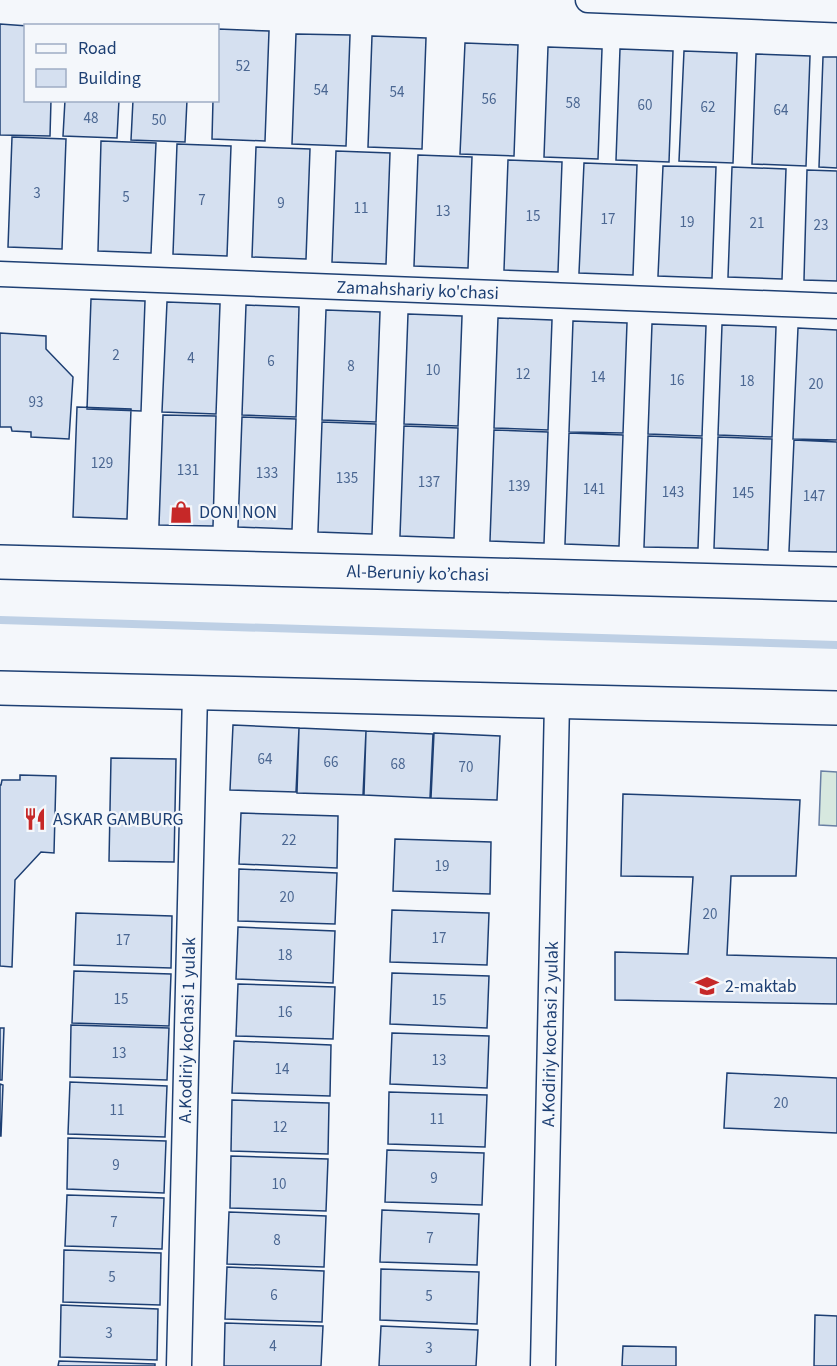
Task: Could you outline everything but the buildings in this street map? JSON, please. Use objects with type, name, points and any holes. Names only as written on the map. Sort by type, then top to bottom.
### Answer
[{"type":"main road","name":"Al-Beruniy ko’chasi","points":[[0,562],[837,584]]},
{"type":"main road","points":[[0,688],[837,708]]},
{"type":"street","points":[[588,0],[837,10]]},
{"type":"street","name":"Zamahshariy ko'chasi","points":[[0,274],[837,306]]},
{"type":"street","name":"A.Kodiriy kochasi 1 yulak","points":[[179,1366],[195,693]]},
{"type":"street","name":"A.Kodiriy kochasi 2 yulak","points":[[543,1366],[557,702]]},
{"type":"shaded area","points":[[821,771],[837,772],[837,826],[819,825]]},
{"type":"waterway","points":[[0,620],[837,645]]},
{"type":"place","name":"DONI NON","points":[[181,512]]},
{"type":"place","name":"ASKAR GAMBURG","points":[[35,819]]},
{"type":"place","name":"2-maktab","points":[[707,986]]}]
